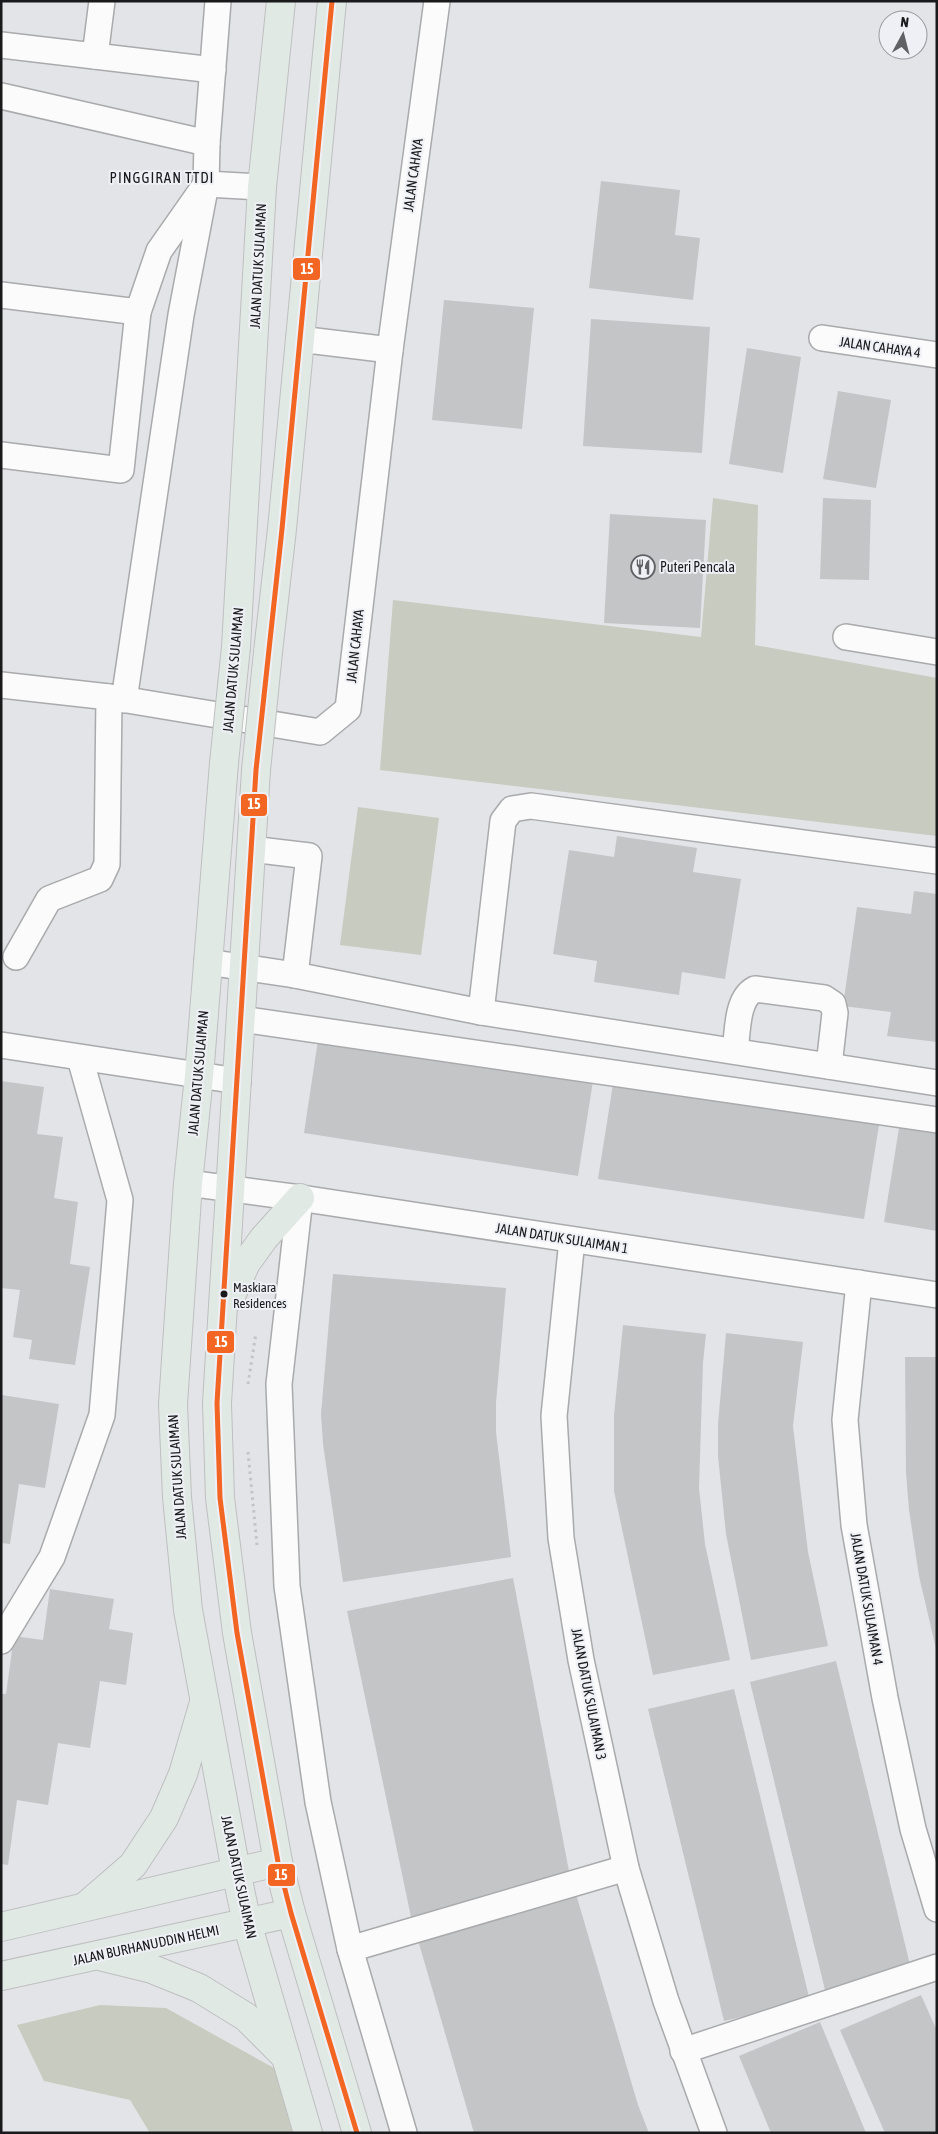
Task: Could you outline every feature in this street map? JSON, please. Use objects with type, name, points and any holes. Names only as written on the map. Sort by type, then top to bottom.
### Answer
[{"type":"main road","name":"JALAN DATUK SULAIMAN","points":[[280,1],[262,187],[236,648],[224,763],[199,1076],[188,1182],[173,1404],[177,1496],[188,1610],[204,1703],[247,1923],[308,2133]]},
{"type":"main road","points":[[332,1],[282,529],[256,770],[217,1403],[220,1498],[237,1633],[278,1862],[291,1913],[357,2133]]},
{"type":"main road","points":[[223,1314],[246,1263],[264,1238],[300,1198]]},
{"type":"main road","points":[[83,1908],[133,1865],[164,1818],[183,1774],[204,1703]]},
{"type":"main road","points":[[1,1927],[278,1862]]},
{"type":"main road","name":"JALAN BURHANUDDIN HELMI","points":[[1,1976],[291,1913]]},
{"type":"main road","points":[[96,1956],[152,1969],[199,1988],[246,2017],[287,2058]]},
{"type":"street","points":[[95,56],[102,1]]},
{"type":"street","points":[[16,957],[49,899],[100,878],[107,864],[117,699],[181,315],[206,184],[207,143],[218,1]]},
{"type":"street","name":"JALAN CAHAYA","points":[[1,685],[117,699],[320,732],[348,709],[390,350],[437,1]]},
{"type":"street","points":[[1,45],[212,70]]},
{"type":"street","points":[[1,96],[207,143]]},
{"type":"street","points":[[206,184],[262,187]]},
{"type":"street","points":[[1,455],[121,470],[138,312],[159,251],[206,184]]},
{"type":"street","points":[[1,295],[138,312]]},
{"type":"street","points":[[300,338],[390,350]]},
{"type":"street","name":"JALAN CAHAYA 4","points":[[822,338],[937,355]]},
{"type":"street","points":[[846,638],[937,652]]},
{"type":"street","points":[[481,1012],[503,821],[512,809],[531,806],[937,860]]},
{"type":"street","points":[[251,849],[309,856],[295,975]]},
{"type":"street","points":[[207,962],[295,975],[481,1012],[937,1083]]},
{"type":"street","points":[[735,1051],[743,1000],[747,993],[755,988],[824,998],[833,1004],[835,1013],[828,1066]]},
{"type":"street","points":[[241,1019],[937,1120]]},
{"type":"street","points":[[1,1045],[238,1081]]},
{"type":"street","points":[[1,1641],[52,1557],[102,1415],[120,1200],[80,1058]]},
{"type":"street","name":"JALAN DATUK SULAIMAN 1","points":[[188,1182],[937,1295]]},
{"type":"street","points":[[300,1198],[279,1384],[287,1586],[318,1802],[350,1949],[404,2133]]},
{"type":"street","name":"JALAN DATUK SULAIMAN 3","points":[[572,1240],[554,1416],[562,1538],[581,1660],[626,1868],[683,2051],[714,2133]]},
{"type":"street","name":"JALAN DATUK SULAIMAN 4","points":[[859,1283],[845,1420],[854,1525],[889,1717],[913,1828],[937,1909]]},
{"type":"street","points":[[350,1949],[626,1868]]},
{"type":"street","points":[[683,2051],[937,1966]]},
{"type":"shaded area","points":[[713,498],[758,505],[755,645],[937,678],[937,836],[380,770],[393,600],[701,637]]},
{"type":"shaded area","points":[[358,807],[439,818],[421,955],[340,945]]},
{"type":"shaded area","points":[[100,2005],[166,2008],[274,2068],[293,2133],[150,2133],[130,2100],[44,2081],[17,2025]]},
{"type":"building","points":[[601,181],[680,190],[675,235],[700,238],[693,300],[589,288]]},
{"type":"building","points":[[444,300],[534,308],[522,429],[432,420]]},
{"type":"building","points":[[591,319],[710,327],[702,453],[583,446]]},
{"type":"building","points":[[747,348],[801,357],[783,473],[729,464]]},
{"type":"building","points":[[838,391],[891,400],[876,488],[823,479]]},
{"type":"building","points":[[823,498],[871,500],[869,580],[820,579]]},
{"type":"building","points":[[610,514],[706,520],[700,628],[604,623]]},
{"type":"building","points":[[617,836],[697,848],[693,872],[741,879],[725,979],[682,972],[679,995],[594,982],[597,961],[553,954],[569,850],[614,857]]},
{"type":"building","points":[[914,891],[937,894],[937,1042],[887,1036],[891,1012],[843,1006],[857,907],[911,914]]},
{"type":"building","points":[[318,1040],[593,1081],[578,1176],[304,1133]]},
{"type":"building","points":[[1,1081],[44,1087],[37,1134],[63,1137],[54,1198],[78,1202],[70,1264],[90,1267],[75,1365],[29,1359],[32,1340],[13,1337],[20,1290],[1,1288]]},
{"type":"building","points":[[613,1084],[879,1125],[864,1219],[598,1179]]},
{"type":"building","points":[[899,1128],[937,1133],[937,1231],[884,1222]]},
{"type":"building","points":[[333,1274],[506,1288],[496,1403],[496,1432],[511,1557],[343,1582],[323,1444],[321,1414]]},
{"type":"building","points":[[623,1325],[706,1334],[703,1363],[699,1488],[705,1544],[730,1660],[653,1675],[614,1491],[614,1415]]},
{"type":"building","points":[[726,1333],[803,1342],[793,1426],[808,1552],[828,1646],[751,1660],[726,1534],[718,1456],[718,1424]]},
{"type":"building","points":[[905,1357],[937,1357],[937,1653],[919,1576],[909,1510],[906,1473]]},
{"type":"building","points":[[2,1395],[59,1404],[45,1488],[19,1484],[10,1544],[1,1543]]},
{"type":"building","points":[[513,1578],[569,1871],[411,1917],[347,1611]]},
{"type":"building","points":[[50,1589],[114,1599],[109,1629],[133,1633],[126,1685],[100,1681],[90,1748],[58,1743],[48,1805],[17,1800],[8,1865],[1,1864],[1,1694],[6,1694],[14,1636],[43,1640]]},
{"type":"building","points":[[836,1661],[912,1973],[826,1994],[750,1682]]},
{"type":"building","points":[[734,1689],[810,2001],[724,2021],[648,1709]]},
{"type":"building","points":[[576,1894],[638,2105],[649,2133],[474,2133],[418,1940]]},
{"type":"building","points":[[921,1995],[937,2031],[937,2133],[885,2133],[840,2030]]},
{"type":"building","points":[[820,2022],[866,2133],[771,2133],[739,2056]]},
{"type":"transit line","name":"15","points":[[332,1],[282,529],[256,770],[217,1403],[220,1498],[237,1633],[278,1862],[291,1913],[357,2133]]},
{"type":"place","name":"Puteri Pencala","points":[[643,567]]},
{"type":"place","name":"Maskiara Residences","points":[[224,1294]]},
{"type":"district","name":"PINGGIRAN TTDI","points":[[162,178]]}]
